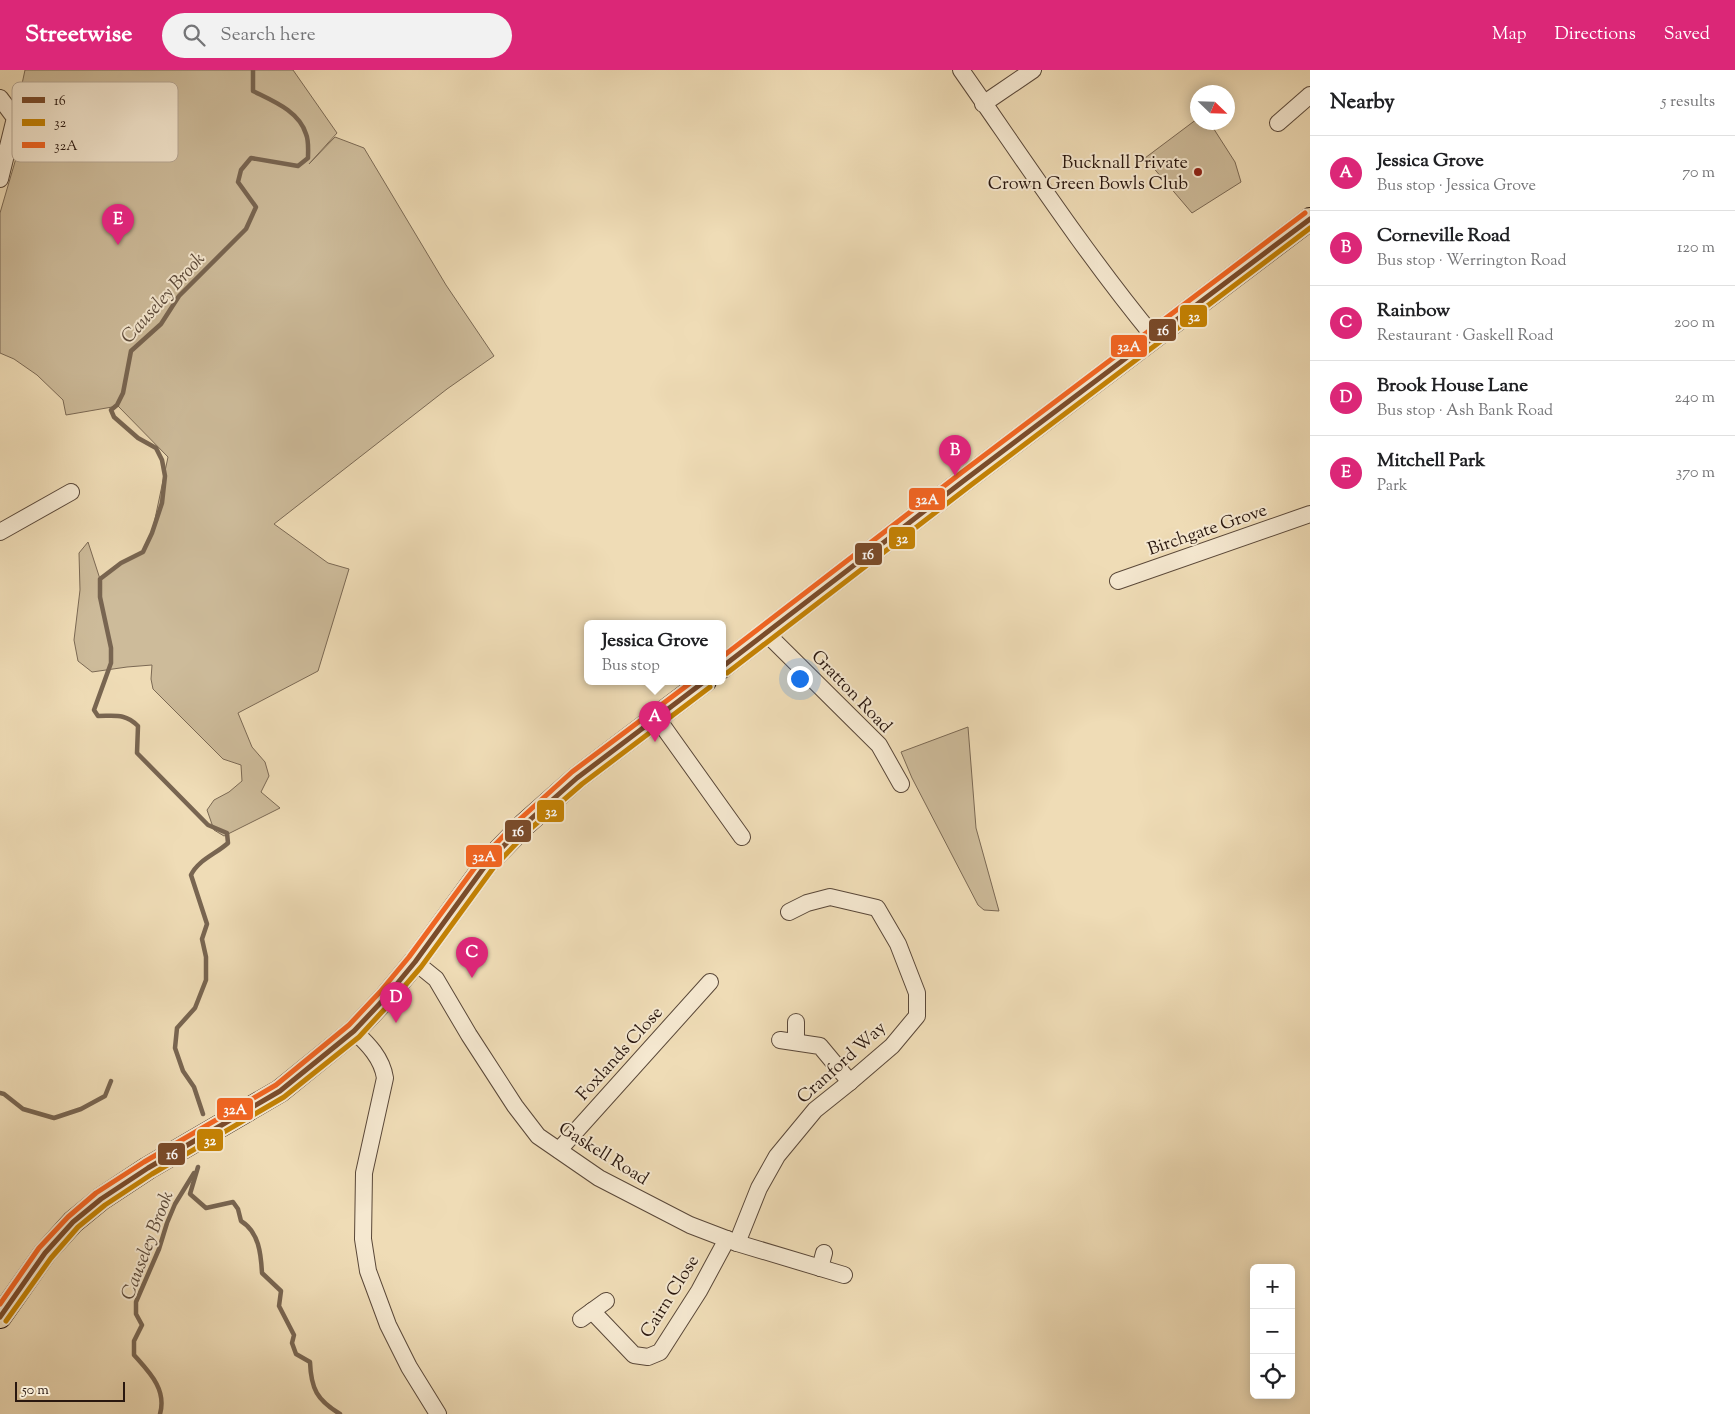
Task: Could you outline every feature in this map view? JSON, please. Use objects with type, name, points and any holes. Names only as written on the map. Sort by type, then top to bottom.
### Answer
[{"type":"highway","points":[[726,664],[958,485],[1310,219]]},
{"type":"highway","points":[[0,1317],[45,1253],[73,1222],[101,1199],[148,1168],[280,1091],[354,1030],[386,997],[415,962],[488,862],[524,825],[577,778],[700,685]]},
{"type":"street","points":[[961,70],[1102,273],[1154,337]]},
{"type":"street","points":[[983,104],[1033,70]]},
{"type":"street","points":[[1278,123],[1310,95]]},
{"type":"street","points":[[0,98],[12,113]]},
{"type":"street","points":[[0,179],[12,133]]},
{"type":"street","points":[[0,532],[71,492]]},
{"type":"street","name":"Birchgate Grove","points":[[1118,581],[1310,514]]},
{"type":"street","name":"Gratton Road","points":[[766,633],[879,745],[901,784]]},
{"type":"street","points":[[657,718],[742,837]]},
{"type":"street","name":"Cranford Way","points":[[732,1241],[777,1156],[814,1110],[892,1046],[917,1016],[917,993],[898,944],[877,908],[830,897],[807,903],[789,912]]},
{"type":"street","name":"Gaskell Road","points":[[415,962],[436,979],[469,1035],[515,1106],[538,1136],[599,1178],[690,1225],[732,1241],[822,1261],[844,1275]]},
{"type":"street","name":"Foxlands Close","points":[[558,1150],[710,982]]},
{"type":"street","points":[[796,1022],[788,1041],[820,1046],[850,1082]]},
{"type":"street","points":[[354,1030],[378,1057],[383,1067],[385,1078],[364,1173],[363,1239],[368,1271],[388,1325],[409,1367],[438,1414]]},
{"type":"street","name":"Cairn Close","points":[[606,1301],[587,1315],[634,1355],[648,1358],[660,1352],[732,1241]]},
{"type":"shaded area","points":[[25,70],[293,70],[337,133],[309,164],[335,137],[364,148],[446,285],[494,356],[447,389],[274,524],[328,563],[349,569],[318,671],[238,713],[252,747],[265,762],[269,776],[261,792],[280,808],[224,836],[214,830],[207,810],[214,800],[229,792],[242,781],[241,765],[223,759],[153,689],[151,679],[152,665],[92,672],[78,661],[74,640],[80,590],[79,553],[88,542],[100,579],[121,563],[143,552],[152,533],[168,457],[118,406],[66,415],[63,400],[37,375],[14,359],[0,353],[0,213],[15,162],[178,162],[178,82],[22,82]]},
{"type":"shaded area","name":"Bucknall Private Crown Green Bowls Club","points":[[1190,124],[1190,130],[1214,130],[1235,162],[1241,182],[1192,213],[1145,158]]},
{"type":"shaded area","points":[[968,727],[976,828],[999,911],[984,910],[978,905],[912,778],[901,752]]},
{"type":"waterway","name":"Causeley Brook","points":[[203,1114],[194,1087],[183,1071],[175,1048],[177,1028],[195,1008],[206,980],[206,957],[202,939],[207,924],[191,875],[198,865],[228,843],[227,833],[208,825],[137,753],[138,726],[124,717],[98,716],[94,710],[111,663],[111,648],[100,597],[100,579],[121,563],[143,552],[152,533],[162,503],[165,476],[162,460],[156,448],[138,438],[114,417],[111,410],[117,405],[123,393],[131,351],[161,324],[179,296],[246,229],[256,207],[238,182],[241,170],[251,158],[298,166],[308,158],[308,140],[303,126],[298,119],[284,108],[253,91],[253,70]]},
{"type":"waterway","points":[[0,1093],[23,1109],[54,1118],[81,1109],[105,1096],[111,1081]]},
{"type":"waterway","points":[[198,1167],[190,1194],[206,1208],[233,1202],[238,1209],[241,1221],[252,1231],[258,1244],[262,1273],[281,1291],[279,1306],[294,1335],[292,1343],[296,1354],[310,1362],[312,1380],[317,1393],[326,1404],[340,1414]]},
{"type":"waterway","name":"Causeley Brook","points":[[160,1414],[162,1405],[159,1389],[151,1375],[134,1355],[134,1341],[142,1325],[136,1314],[136,1302],[159,1249],[175,1204],[194,1173]]},
{"type":"transit line","name":"32A","points":[[726,654],[961,473],[1305,213]]},
{"type":"transit line","name":"16","points":[[726,664],[966,479],[1310,219]]},
{"type":"transit line","name":"32","points":[[727,673],[1310,228]]},
{"type":"transit line","name":"32A","points":[[0,1304],[39,1248],[68,1217],[96,1193],[144,1162],[276,1085],[349,1025],[409,957],[482,858],[519,820],[572,772],[688,685]]},
{"type":"transit line","name":"16","points":[[0,1317],[45,1253],[73,1222],[101,1199],[148,1168],[280,1091],[354,1031],[415,962],[488,862],[524,825],[577,778],[700,685]]},
{"type":"transit line","name":"32","points":[[6,1321],[51,1258],[78,1227],[105,1205],[152,1174],[284,1097],[359,1037],[421,967],[494,867],[529,830],[582,784],[710,687]]},
{"type":"place","name":"Bucknall Private Crown Green Bowls Club","points":[[1198,172]]},
{"type":"place","name":"Mitchell Park","points":[[118,245]]},
{"type":"place","name":"Corneville Road","points":[[955,476]]},
{"type":"place","name":"Jessica Grove","points":[[655,742]]},
{"type":"place","name":"Rainbow","points":[[472,978]]},
{"type":"place","name":"Brook House Lane","points":[[396,1023]]}]
